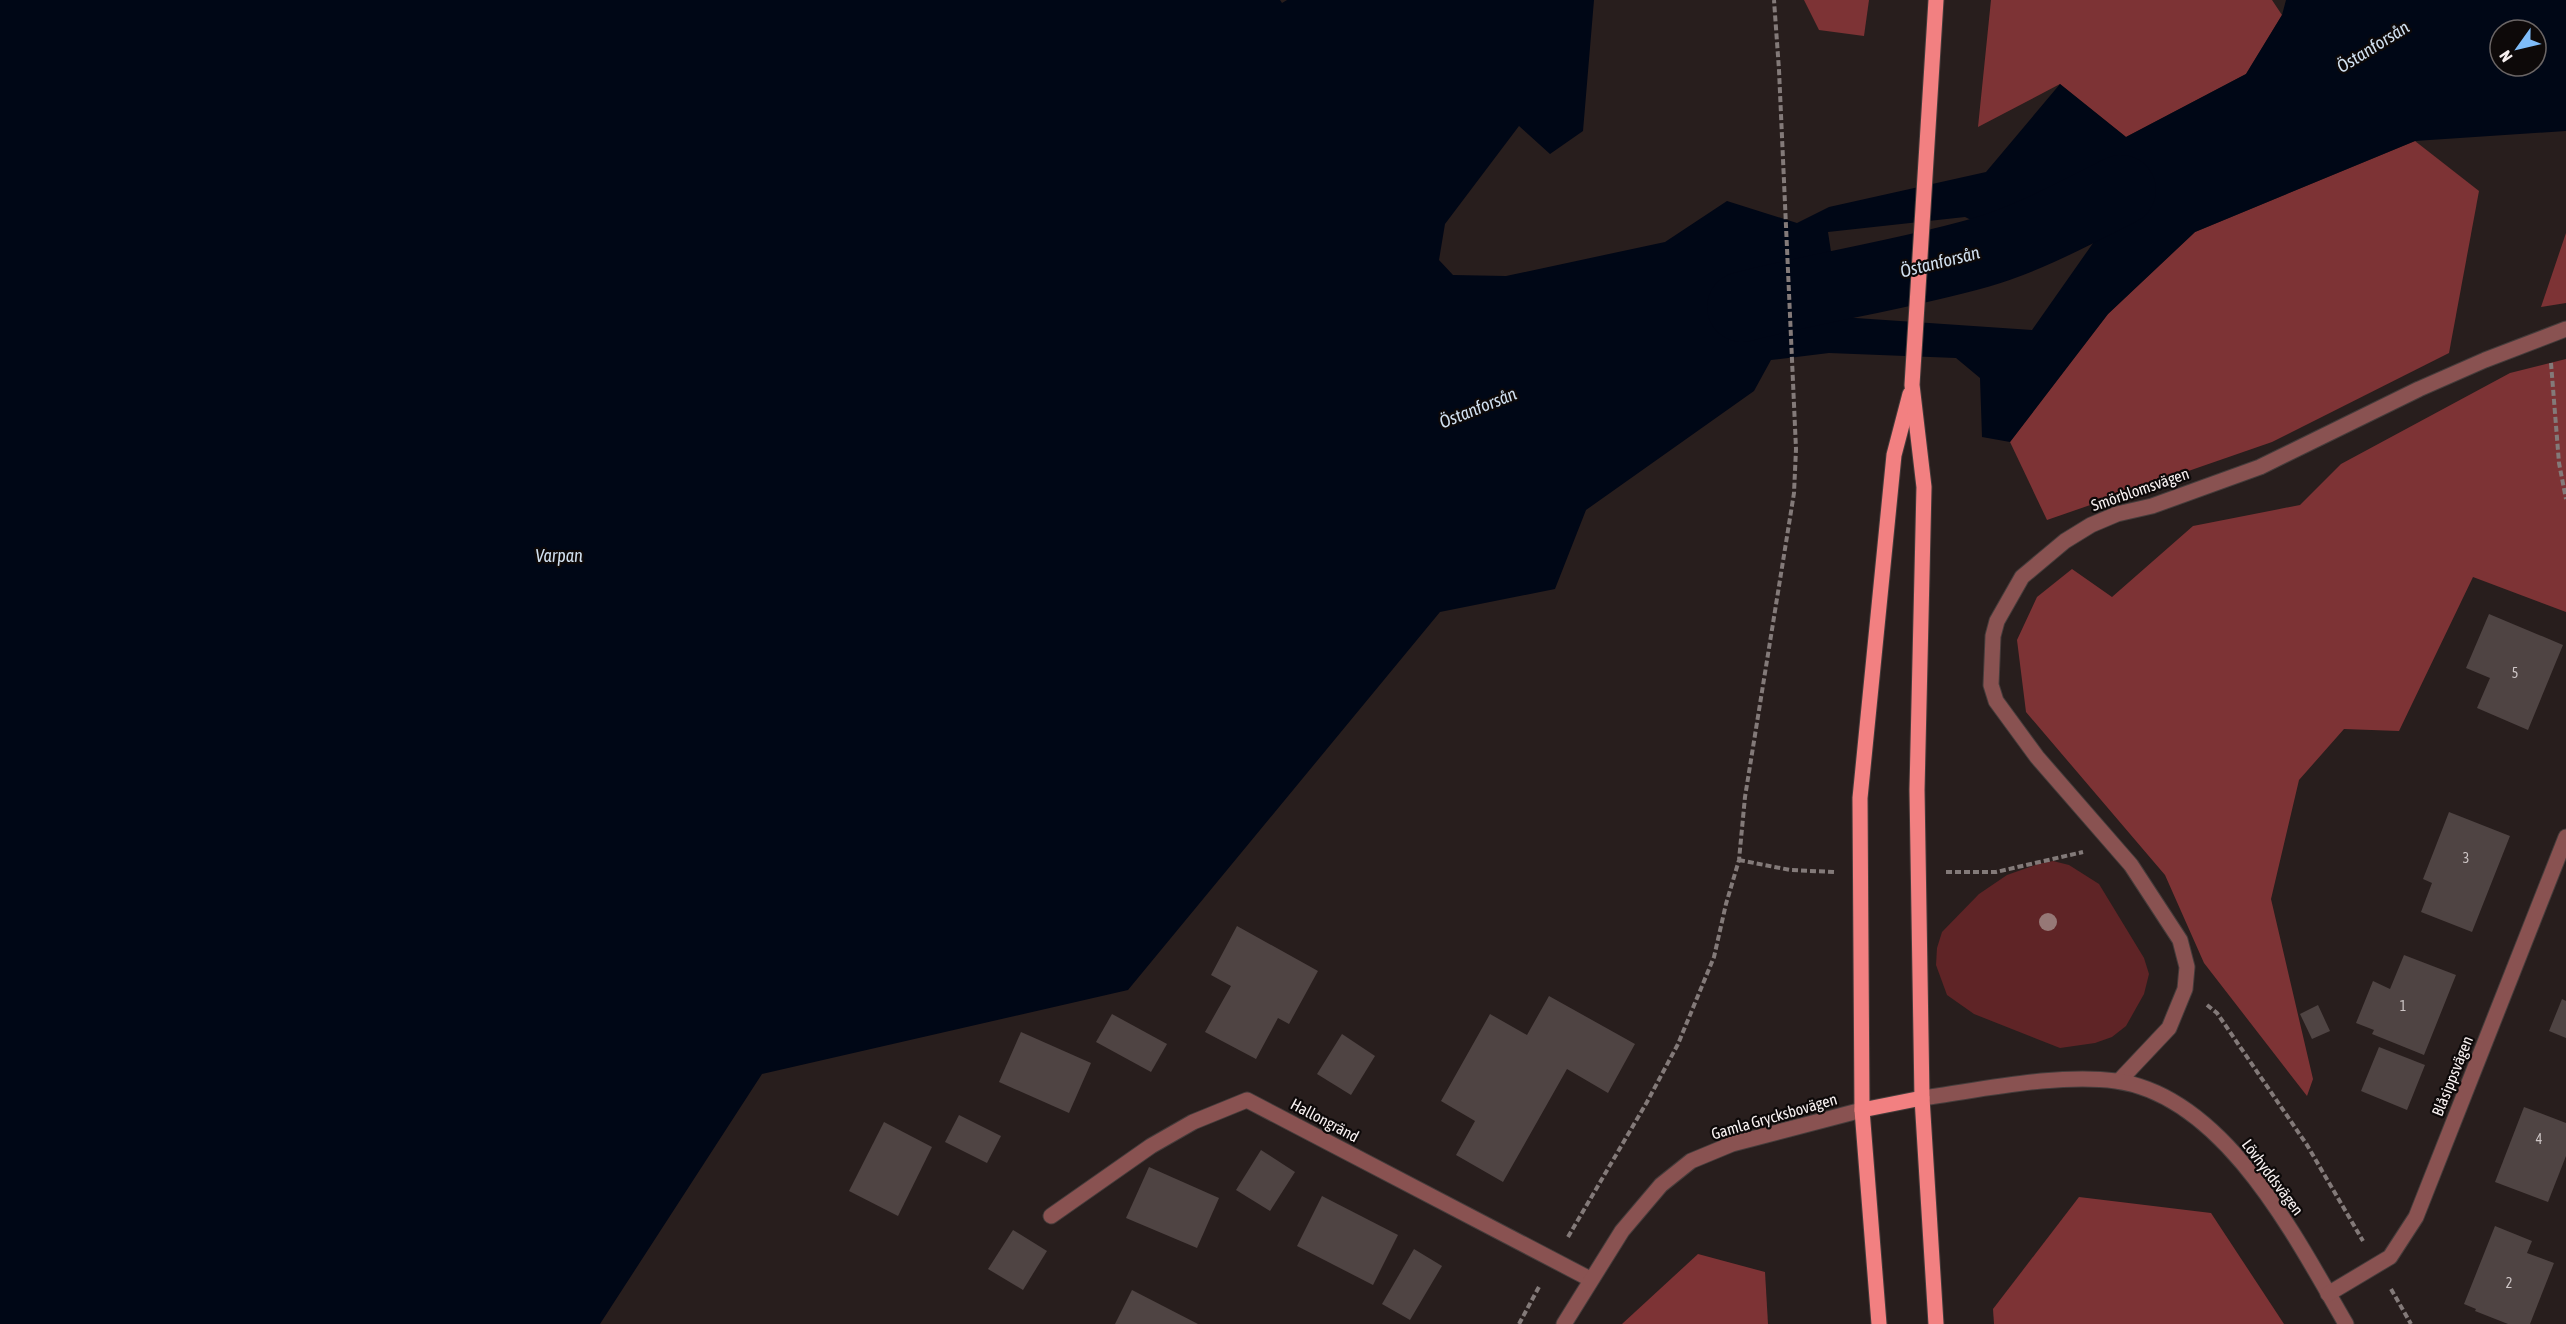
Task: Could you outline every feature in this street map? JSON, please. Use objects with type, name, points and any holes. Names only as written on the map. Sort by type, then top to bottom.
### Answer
[{"type":"main road","points":[[1936,0],[1912,385],[1924,487],[1917,790],[1922,1098],[1936,1324]]},
{"type":"main road","points":[[1879,1324],[1862,1110],[1860,798],[1894,456],[1912,385]]},
{"type":"main road","points":[[1862,1110],[1922,1098]]},
{"type":"street","name":"Smörblomsvägen","points":[[2120,1081],[2169,1028],[2185,989],[2187,967],[2180,939],[2131,865],[2037,757],[1996,701],[1991,685],[1993,636],[1997,621],[2022,577],[2065,541],[2091,525],[2117,514],[2152,506],[2259,467],[2419,389],[2485,360],[2566,329]]},
{"type":"street","name":"Blåsippsvägen","points":[[2328,1294],[2390,1257],[2416,1217],[2566,837]]},
{"type":"street","name":"Lövhyddsvägen","points":[[1922,1098],[2038,1082],[2120,1081],[2158,1094],[2192,1115],[2234,1153],[2270,1198],[2346,1324]]},
{"type":"street","name":"Hallongränd","points":[[1051,1216],[1151,1146],[1193,1122],[1247,1100],[1590,1279]]},
{"type":"street","name":"Gamla Grycksbovägen","points":[[1564,1324],[1622,1231],[1661,1185],[1691,1161],[1732,1144],[1862,1110]]},
{"type":"path","points":[[1519,1324],[1678,1044],[1714,957],[1739,860],[1745,797],[1794,494],[1796,449],[1786,205],[1774,0]]},
{"type":"path","points":[[2549,335],[2559,463],[2566,499]]},
{"type":"path","points":[[1941,873],[1996,872],[2024,867],[2084,852],[2108,839]]},
{"type":"path","points":[[1739,860],[1790,870],[1839,872]]},
{"type":"path","points":[[2185,989],[2217,1013],[2307,1145],[2411,1324]]},
{"type":"shaded area","points":[[1804,0],[1869,0],[1864,36],[1819,30]]},
{"type":"shaded area","points":[[1991,0],[2272,0],[2282,15],[2246,74],[2126,137],[2060,84],[1978,127]]},
{"type":"shaded area","points":[[2415,141],[2479,191],[2449,353],[2272,442],[2047,520],[2010,442],[2108,314],[2195,232]]},
{"type":"shaded area","points":[[2566,233],[2566,303],[2541,307]]},
{"type":"shaded area","points":[[2566,359],[2566,612],[2473,577],[2399,731],[2344,729],[2299,780],[2271,899],[2313,1079],[2307,1096],[2204,963],[2165,875],[2026,712],[2017,640],[2037,597],[2072,569],[2112,597],[2193,526],[2300,505],[2341,464],[2510,373]]},
{"type":"shaded area","points":[[2053,861],[2069,865],[2099,884],[2144,958],[2149,974],[2144,994],[2126,1026],[2112,1037],[2095,1043],[2060,1048],[1974,1014],[1947,995],[1936,965],[1937,948],[1942,932],[1979,894],[2007,875]]},
{"type":"shaded area","points":[[2079,1197],[2211,1213],[2284,1324],[1994,1324],[1993,1309]]},
{"type":"shaded area","points":[[1698,1254],[1765,1272],[1768,1324],[1622,1324]]},
{"type":"water","name":"Varpan","points":[[0,0],[1280,0],[1282,3],[1287,0],[1594,0],[1583,131],[1550,154],[1519,126],[1445,224],[1439,260],[1453,275],[1506,276],[1665,242],[1727,201],[1797,223],[1829,207],[1986,172],[2060,84],[2126,137],[2246,74],[2282,15],[2286,0],[2566,0],[2566,131],[2415,141],[2195,232],[2108,314],[2010,442],[1982,437],[1980,378],[1956,358],[1829,353],[1771,360],[1754,391],[1586,510],[1555,589],[1440,612],[1128,990],[762,1074],[600,1324],[0,1324]],"holes":[[[1965,217],[2004,236],[2105,226],[2032,330],[1841,317],[1828,232]]]},
{"type":"building","points":[[2489,614],[2563,645],[2528,730],[2477,708],[2490,678],[2466,668]]},
{"type":"building","points":[[2449,812],[2510,836],[2472,932],[2421,912],[2432,883],[2423,879]]},
{"type":"building","points":[[1237,926],[1318,971],[1289,1024],[1278,1018],[1256,1059],[1205,1032],[1231,986],[1211,975]]},
{"type":"building","points":[[2404,955],[2456,975],[2424,1055],[2372,1034],[2374,1030],[2356,1023],[2373,981],[2390,989]]},
{"type":"building","points":[[1549,996],[1635,1044],[1608,1093],[1567,1069],[1503,1182],[1456,1155],[1475,1121],[1441,1101],[1490,1014],[1527,1035]]},
{"type":"building","points":[[2562,999],[2566,1001],[2566,1038],[2549,1031]]},
{"type":"building","points":[[2318,1005],[2330,1031],[2312,1039],[2300,1014]]},
{"type":"building","points":[[1112,1014],[1167,1044],[1151,1072],[1096,1042]]},
{"type":"building","points":[[1021,1032],[1091,1063],[1069,1113],[999,1082]]},
{"type":"building","points":[[1342,1034],[1375,1056],[1351,1095],[1317,1074]]},
{"type":"building","points":[[2379,1047],[2425,1065],[2407,1110],[2361,1091]]},
{"type":"building","points":[[2524,1107],[2566,1123],[2566,1156],[2548,1202],[2495,1182]]},
{"type":"building","points":[[959,1115],[1001,1136],[987,1163],[945,1142]]},
{"type":"building","points":[[884,1122],[932,1147],[898,1216],[849,1191]]},
{"type":"building","points":[[1261,1150],[1295,1172],[1270,1211],[1236,1190]]},
{"type":"building","points":[[1149,1167],[1219,1198],[1197,1248],[1126,1218]]},
{"type":"building","points":[[1322,1196],[1398,1235],[1373,1285],[1297,1246]]},
{"type":"building","points":[[2495,1226],[2532,1241],[2527,1253],[2554,1263],[2530,1324],[2508,1324],[2475,1311],[2476,1309],[2464,1304]]},
{"type":"building","points":[[1013,1230],[1047,1251],[1023,1290],[988,1269]]},
{"type":"building","points":[[1414,1249],[1442,1266],[1410,1320],[1382,1304]]},
{"type":"building","points":[[1132,1290],[1198,1324],[1115,1324]]},
{"type":"waterway","name":"Östanforsån","points":[[1742,307],[1979,253],[2033,233],[2121,190]]}]
